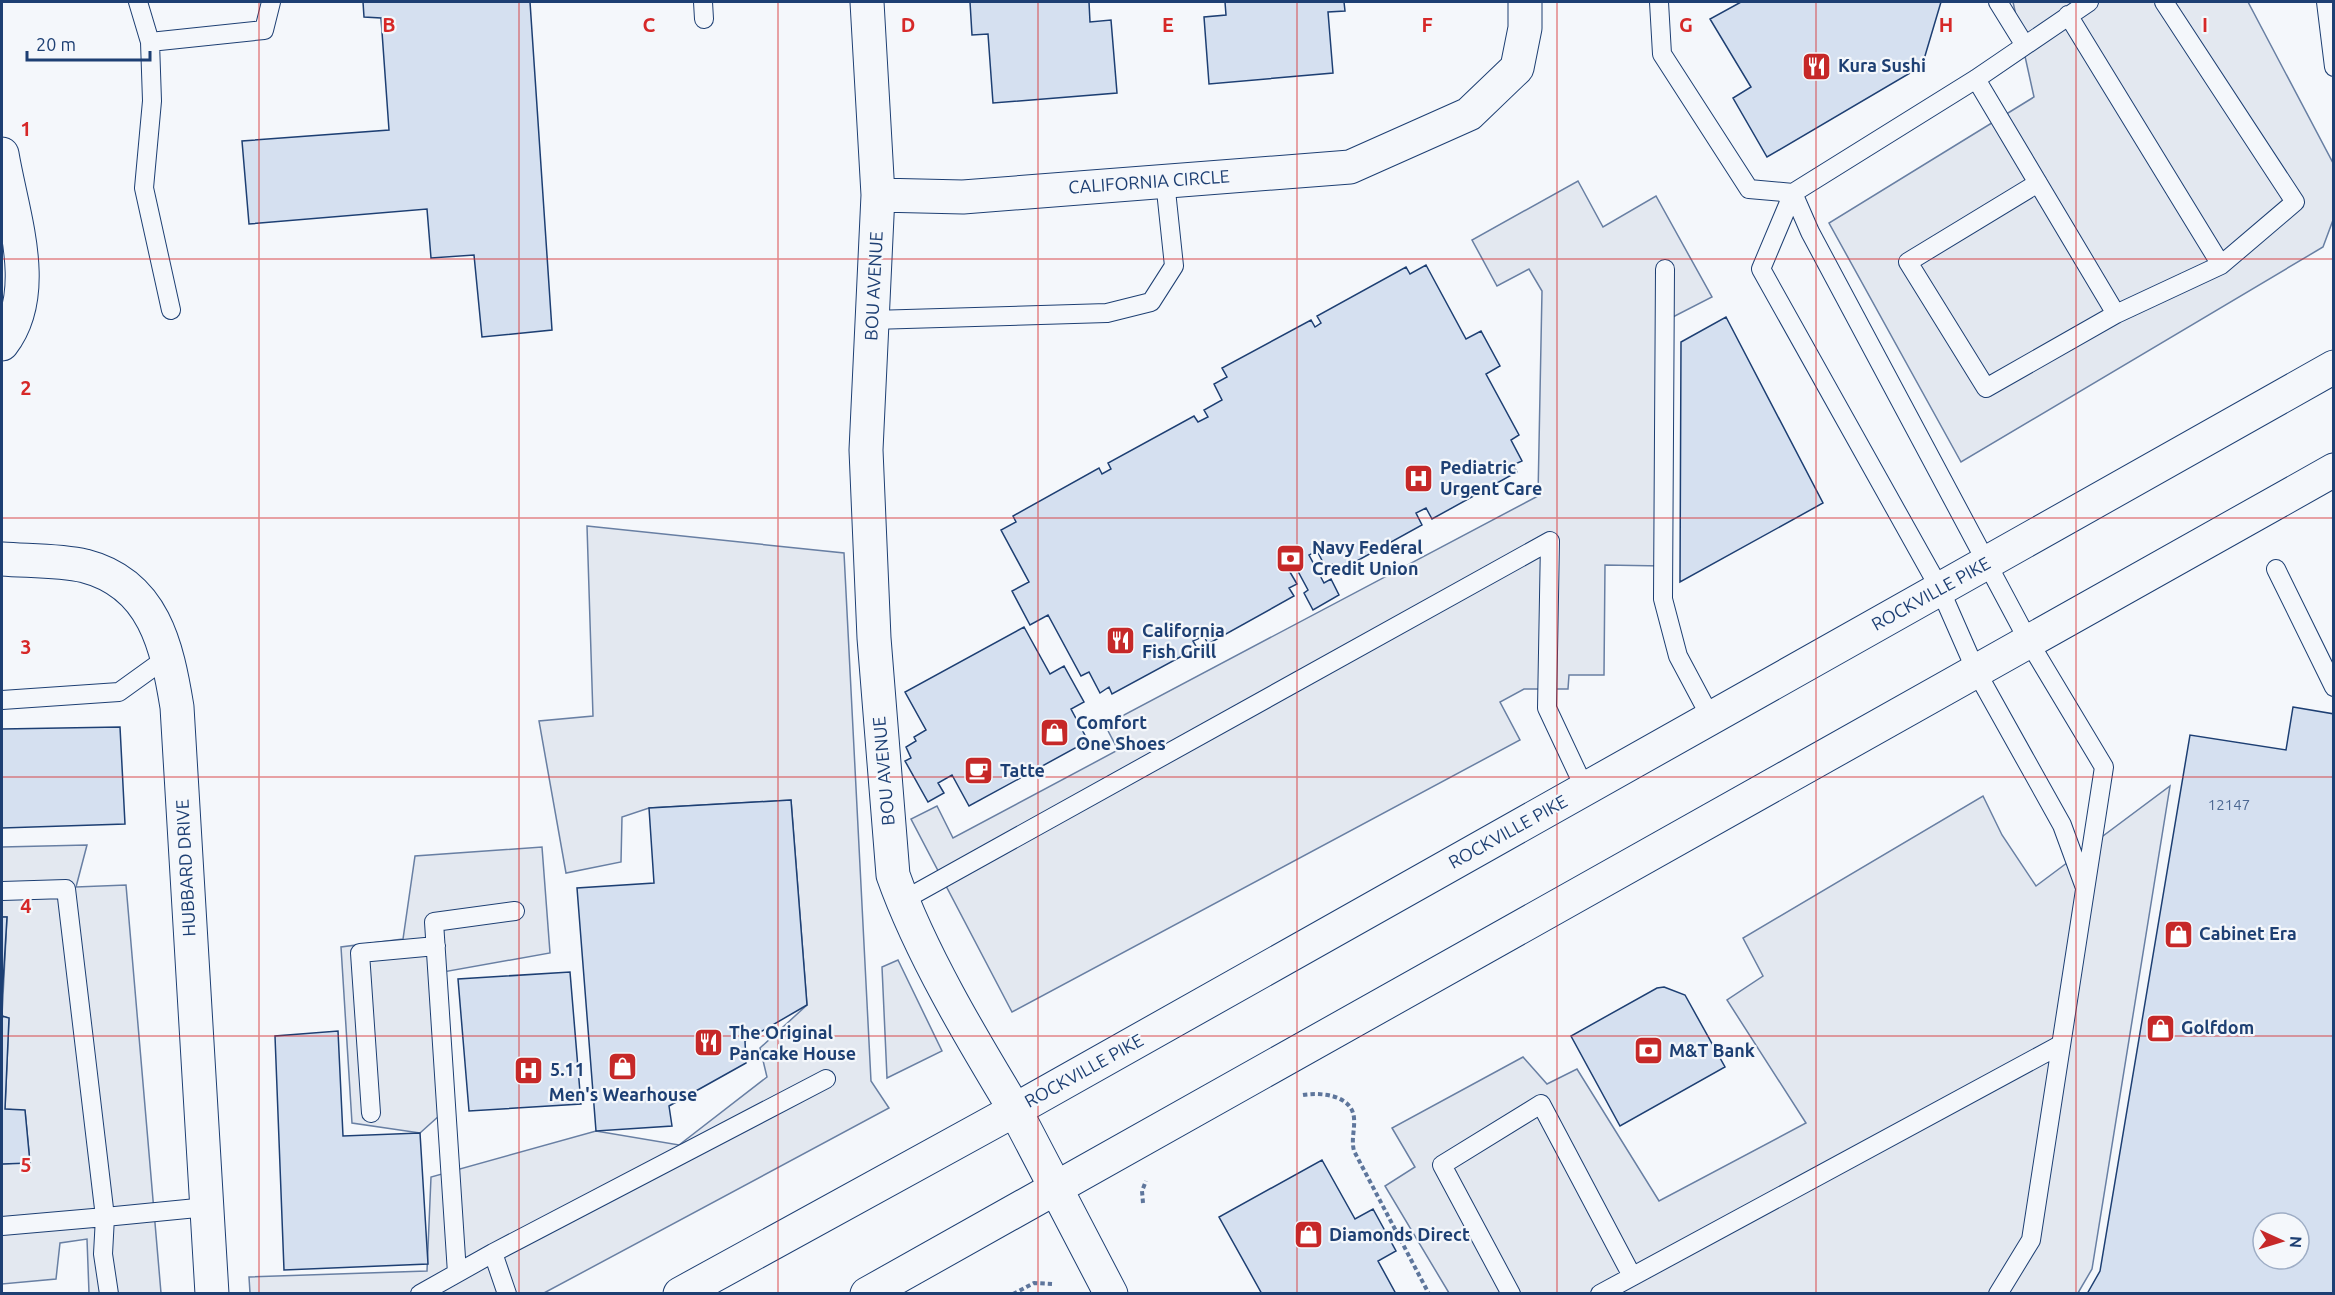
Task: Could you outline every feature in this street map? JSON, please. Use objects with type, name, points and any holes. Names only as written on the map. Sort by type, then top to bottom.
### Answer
[{"type":"main road","points":[[867,2],[878,195]]},
{"type":"main road","name":"CALIFORNIA CIRCLE","points":[[878,195],[963,197],[1350,167],[1469,114],[1517,68],[1525,28],[1525,2]]},
{"type":"main road","points":[[2,154],[21,262],[21,303],[14,328],[2,344]]},
{"type":"main road","name":"BOU AVENUE","points":[[878,195],[866,450],[871,594],[893,875],[902,901],[1111,1293]]},
{"type":"main road","name":"ROCKVILLE PIKE","points":[[680,1293],[1015,1110],[2334,367]]},
{"type":"main road","points":[[867,1293],[1055,1190],[2334,470]]},
{"type":"main road","name":"HUBBARD DRIVE","points":[[2,559],[83,566],[121,581],[152,615],[168,656],[177,707],[212,1293]]},
{"type":"lane","points":[[138,2],[150,42],[152,101],[144,188],[171,310]]},
{"type":"lane","points":[[150,42],[264,30],[271,2]]},
{"type":"lane","points":[[1659,2],[1662,54],[1749,189],[1792,194]]},
{"type":"lane","points":[[1998,2],[2024,44]]},
{"type":"lane","points":[[2084,886],[2062,825],[1976,671],[1940,589],[1761,269],[1792,194],[1976,79],[2024,44],[2089,2]]},
{"type":"lane","points":[[2038,183],[1908,262],[1986,388],[2116,314],[2221,265],[2295,202],[2164,2]]},
{"type":"lane","points":[[2326,2],[2334,67]]},
{"type":"lane","points":[[2068,15],[2221,265]]},
{"type":"lane","points":[[1976,79],[2116,314]]},
{"type":"lane","points":[[872,320],[1107,313],[1151,302],[1174,267],[1165,181]]},
{"type":"lane","points":[[1792,194],[1810,232],[2029,642],[2104,767],[2031,1239],[1998,1293]]},
{"type":"lane","points":[[1665,269],[1663,599],[1678,656],[1711,718]]},
{"type":"lane","points":[[902,901],[1550,542],[1547,708],[1585,789]]},
{"type":"lane","points":[[2276,569],[2334,687]]},
{"type":"lane","points":[[2,700],[119,692],[168,656]]},
{"type":"lane","points":[[2,891],[66,889],[105,1217],[103,1254],[110,1293]]},
{"type":"lane","points":[[457,1273],[434,921],[515,910]]},
{"type":"lane","points":[[371,1113],[360,953],[435,946]]},
{"type":"lane","points":[[1600,1293],[2060,1045]]},
{"type":"lane","points":[[420,1293],[493,1252],[826,1079]]},
{"type":"lane","points":[[1511,1293],[1442,1165],[1541,1104],[1632,1276]]},
{"type":"lane","points":[[2,1226],[207,1207]]},
{"type":"lane","points":[[493,1252],[507,1293]]},
{"type":"path","points":[[1295,1097],[1317,1093],[1338,1097],[1350,1107],[1354,1118],[1351,1138],[1354,1151],[1429,1293]]},
{"type":"path","points":[[1143,1203],[1142,1191],[1149,1174]]},
{"type":"path","points":[[1013,1293],[1034,1283],[1052,1284]]},
{"type":"shaded area","points":[[2013,2],[2248,2],[2333,163],[2333,220],[2323,247],[1961,462],[1829,223],[2034,97]]},
{"type":"shaded area","points":[[1578,181],[1603,227],[1656,196],[1712,297],[1665,321],[1663,566],[1605,565],[1604,675],[1569,675],[1568,689],[1524,689],[1500,702],[1520,740],[1012,1012],[911,819],[937,806],[953,838],[1118,750],[1105,725],[1538,496],[1542,291],[1529,269],[1497,286],[1472,240]]},
{"type":"shaded area","points":[[587,526],[844,553],[871,1081],[889,1108],[544,1293],[250,1293],[249,1277],[427,1271],[431,1177],[596,1131],[679,1145],[767,1077],[760,1048],[807,1005],[791,800],[649,808],[622,817],[621,862],[566,873],[539,721],[593,716]]},
{"type":"shaded area","points":[[2170,786],[2092,1269],[2078,1293],[1449,1293],[1385,1186],[1415,1167],[1392,1128],[1523,1057],[1547,1084],[1577,1069],[1659,1201],[1806,1123],[1727,1000],[1763,976],[1743,938],[1983,796],[2002,835],[2036,886]]},
{"type":"shaded area","points":[[87,845],[76,887],[126,885],[161,1293],[89,1293],[87,1239],[60,1243],[56,1279],[2,1284],[2,1164],[30,1162],[25,1111],[5,1109],[9,1018],[2,1016],[7,917],[2,917],[2,847]]},
{"type":"shaded area","points":[[542,847],[550,953],[437,973],[450,1106],[420,1133],[352,1123],[341,947],[403,939],[415,856]]},
{"type":"shaded area","points":[[898,960],[942,1051],[887,1078],[882,967]]},
{"type":"building","points":[[363,2],[530,2],[552,330],[482,337],[474,255],[431,258],[427,209],[249,224],[242,141],[389,130],[381,18],[364,17]]},
{"type":"building","points":[[970,2],[1089,2],[1090,22],[1111,20],[1117,93],[993,103],[988,34],[972,35]]},
{"type":"building","points":[[1225,2],[1344,2],[1345,11],[1328,12],[1333,73],[1209,84],[1204,17],[1226,15]]},
{"type":"building","points":[[1741,2],[1941,2],[1922,66],[1767,157],[1733,98],[1751,87],[1710,19]]},
{"type":"building","points":[[1426,265],[1466,339],[1481,331],[1500,366],[1486,374],[1519,435],[1511,440],[1522,461],[1513,465],[1517,472],[1432,519],[1426,508],[1416,513],[1422,525],[1337,572],[1332,564],[1326,568],[1317,551],[1309,555],[1324,583],[1331,579],[1339,595],[1313,610],[1304,593],[1308,590],[1294,564],[1287,567],[1297,584],[1289,588],[1294,596],[1208,644],[1204,636],[1193,641],[1197,648],[1112,694],[1109,687],[1100,693],[1089,672],[1081,676],[1048,615],[1030,625],[1012,591],[1029,582],[1001,530],[1016,522],[1013,516],[1099,468],[1102,474],[1111,469],[1108,463],[1194,416],[1198,422],[1208,417],[1204,410],[1222,400],[1214,384],[1227,377],[1222,368],[1311,320],[1315,327],[1321,323],[1317,316],[1406,267],[1410,274]]},
{"type":"building","points":[[1726,317],[1823,503],[1680,582],[1681,342]]},
{"type":"building","points":[[1024,627],[1050,674],[1064,666],[1084,702],[1071,709],[1088,741],[969,806],[952,775],[938,783],[944,793],[928,802],[905,761],[911,758],[906,747],[916,741],[914,737],[926,730],[905,692]]},
{"type":"building","points":[[2293,707],[2334,714],[2334,1294],[2087,1294],[2100,1271],[2190,735],[2286,750]]},
{"type":"building","points":[[120,727],[125,824],[2,828],[2,729]]},
{"type":"building","points":[[791,800],[807,1005],[745,1041],[746,1063],[669,1106],[672,1126],[596,1131],[577,888],[654,883],[649,808]]},
{"type":"building","points":[[2,917],[7,917],[2,999]]},
{"type":"building","points":[[570,972],[581,1104],[469,1111],[458,979]]},
{"type":"building","name":"M&T Bank","points":[[1664,987],[1685,995],[1725,1067],[1620,1126],[1571,1036],[1657,988]]},
{"type":"building","points":[[2,1016],[9,1018],[5,1109],[25,1110],[30,1163],[2,1164]]},
{"type":"building","points":[[338,1031],[343,1136],[420,1133],[428,1264],[284,1270],[275,1036]]},
{"type":"building","name":"Diamonds Direct","points":[[1322,1160],[1355,1219],[1373,1209],[1396,1251],[1378,1261],[1396,1294],[1262,1294],[1219,1217]]},
{"type":"place","name":"Kura Sushi","points":[[1817,66]]},
{"type":"place","name":"Pediatric Urgent Care","points":[[1419,478]]},
{"type":"place","name":"Navy Federal Credit Union","points":[[1291,558]]},
{"type":"place","name":"California Fish Grill","points":[[1121,641]]},
{"type":"place","name":"Comfort One Shoes","points":[[1055,733]]},
{"type":"place","name":"Tatte","points":[[979,771]]},
{"type":"place","name":"Cabinet Era","points":[[2178,934]]},
{"type":"place","name":"Golfdom","points":[[2160,1028]]},
{"type":"place","name":"The Original Pancake House","points":[[708,1043]]},
{"type":"place","name":"M&T Bank","points":[[1648,1051]]},
{"type":"place","name":"Men's Wearhouse","points":[[623,1066]]},
{"type":"place","name":"5.11","points":[[529,1070]]},
{"type":"place","name":"Diamonds Direct","points":[[1308,1235]]}]
